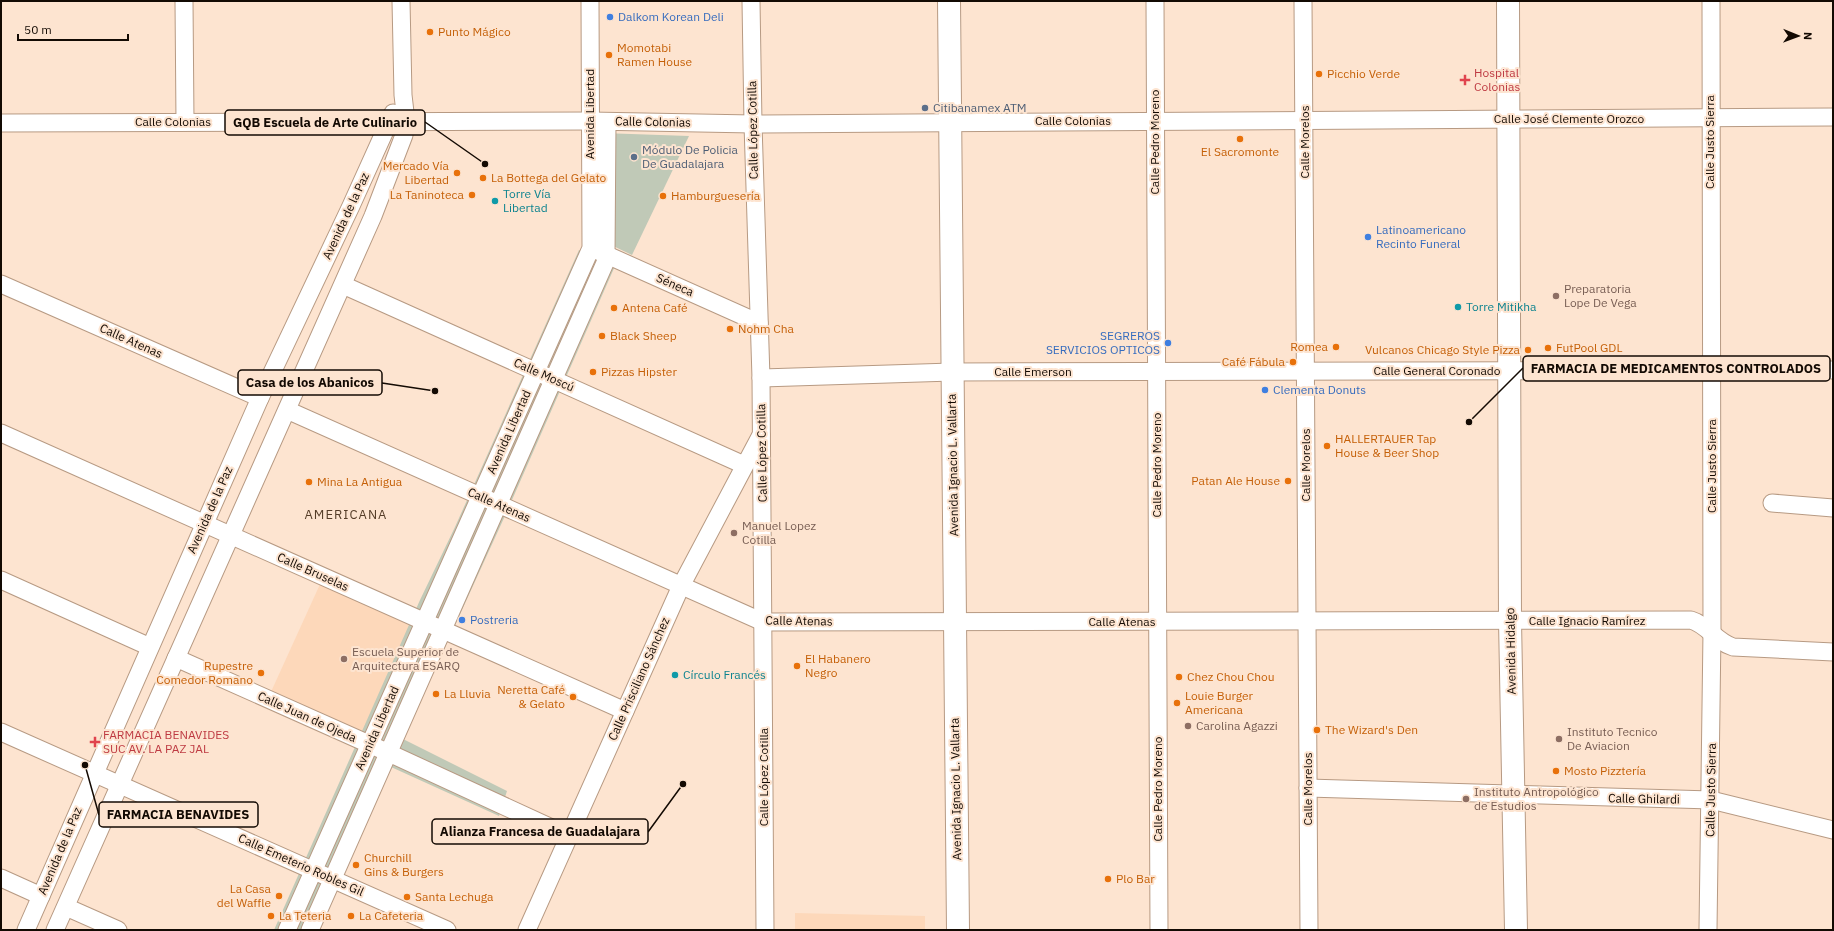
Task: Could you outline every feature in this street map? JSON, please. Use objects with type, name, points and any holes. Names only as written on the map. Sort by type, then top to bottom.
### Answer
[{"type":"main road","name":"Avenida Ignacio L. Vallarta","points":[[949,1],[958,930]]},
{"type":"main road","points":[[1508,1],[1509,119]]},
{"type":"main road","name":"Avenida Hidalgo","points":[[1509,119],[1510,621],[1516,930]]},
{"type":"street","points":[[184,1],[185,122]]},
{"type":"street","name":"Avenida de la Paz","points":[[56,930],[343,285],[373,216],[404,135],[406,121],[403,95],[401,1]]},
{"type":"street","name":"Avenida Libertad","points":[[310,930],[554,380],[601,253],[599,122],[590,1]]},
{"type":"street","name":"Calle López Cotilla","points":[[751,1],[762,433],[765,930]]},
{"type":"street","name":"Calle Pedro Moreno","points":[[1155,1],[1159,930]]},
{"type":"street","name":"Calle Morelos","points":[[1303,1],[1305,120],[1309,930]]},
{"type":"street","name":"Calle Justo Sierra","points":[[1708,930],[1711,800],[1712,632],[1711,1]]},
{"type":"street","name":"Avenida de la Paz","points":[[26,930],[260,398],[351,206],[388,122],[403,95]]},
{"type":"street","name":"Calle José Clemente Orozco","points":[[1305,120],[1833,117]]},
{"type":"street","name":"Calle Colonias","points":[[1,122],[406,121],[753,124],[1305,120]]},
{"type":"street","name":"Avenida Libertad","points":[[287,930],[536,372],[601,253]]},
{"type":"street","name":"Séneca","points":[[601,253],[759,322]]},
{"type":"street","name":"Calle Atenas","points":[[1,284],[260,398]]},
{"type":"street","name":"Calle Moscú","points":[[343,285],[744,465]]},
{"type":"street","name":"Calle General Coronado","points":[[1306,371],[1833,370]]},
{"type":"street","name":"Calle Emerson","points":[[761,378],[952,372],[1306,371]]},
{"type":"street","name":"Calle Atenas","points":[[287,410],[763,622],[1307,621]]},
{"type":"street","name":"Calle Bruselas","points":[[1,433],[625,711]]},
{"type":"street","name":"Calle Prisciliano Sánchez","points":[[527,930],[681,586],[762,433]]},
{"type":"street","points":[[1772,503],[1833,508]]},
{"type":"street","points":[[1,580],[150,647]]},
{"type":"street","name":"Calle Ignacio Ramírez","points":[[1307,621],[1691,620],[1699,622],[1712,632],[1718,640],[1733,647],[1833,652]]},
{"type":"street","name":"Calle Juan de Ojeda","points":[[176,658],[370,745],[389,752],[569,836]]},
{"type":"street","name":"Calle Emeterio Robles Gil","points":[[1,732],[447,930]]},
{"type":"street","name":"Calle Ghilardi","points":[[1308,788],[1514,796],[1711,800],[1833,830]]},
{"type":"street","points":[[1,878],[41,896]]},
{"type":"street","points":[[66,907],[118,930]]},
{"type":"shaded area","name":"Escuela Superior de Arquitectura ESARQ","points":[[321,582],[417,625],[368,737],[270,694]]},
{"type":"shaded area","points":[[795,913],[925,916],[925,930],[795,930]]},
{"type":"green space","points":[[602,133],[689,136],[632,255],[609,244]]},
{"type":"green space","points":[[579,250],[615,266],[504,518],[403,739],[507,791],[499,816],[391,767],[318,930],[274,930],[420,600],[455,527]]},
{"type":"place","name":"Dalkom Korean Deli","points":[[610,17]]},
{"type":"place","name":"Punto Mágico","points":[[430,32]]},
{"type":"place","name":"Momotabi Ramen House","points":[[609,55]]},
{"type":"place","name":"Picchio Verde","points":[[1319,74]]},
{"type":"place","name":"Hospital Colonias","points":[[1465,80]]},
{"type":"place","name":"Citibanamex ATM","points":[[925,108]]},
{"type":"place","name":"El Sacromonte","points":[[1240,139]]},
{"type":"place","name":"Módulo De Policia De Guadalajara","points":[[634,157]]},
{"type":"place","name":"GQB Escuela de Arte Culinario","points":[[485,164]]},
{"type":"place","name":"Mercado Vía Libertad","points":[[457,173]]},
{"type":"place","name":"La Bottega del Gelato","points":[[483,178]]},
{"type":"place","name":"La Taninoteca","points":[[472,195]]},
{"type":"place","name":"Hamburguesería","points":[[663,196]]},
{"type":"place","name":"Torre Vía Libertad","points":[[495,201]]},
{"type":"place","name":"Latinoamericano Recinto Funeral","points":[[1368,237]]},
{"type":"place","name":"Preparatoria Lope De Vega","points":[[1556,296]]},
{"type":"place","name":"Torre Mitikha","points":[[1458,307]]},
{"type":"place","name":"Antena Café","points":[[614,308]]},
{"type":"place","name":"Nohm Cha","points":[[730,329]]},
{"type":"place","name":"Black Sheep","points":[[602,336]]},
{"type":"place","name":"SEGREROS SERVICIOS OPTICOS","points":[[1168,343]]},
{"type":"place","name":"Romea","points":[[1336,347]]},
{"type":"place","name":"FutPool GDL","points":[[1548,348]]},
{"type":"place","name":"Vulcanos Chicago Style Pizza","points":[[1528,350]]},
{"type":"place","name":"Café Fábula","points":[[1293,362]]},
{"type":"place","name":"Pizzas Hipster","points":[[593,372]]},
{"type":"place","name":"Clementa Donuts","points":[[1265,390]]},
{"type":"place","name":"Casa de los Abanicos","points":[[435,391]]},
{"type":"place","name":"FARMACIA DE MEDICAMENTOS CONTROLADOS","points":[[1469,422]]},
{"type":"place","name":"HALLERTAUER Tap House & Beer Shop","points":[[1327,446]]},
{"type":"place","name":"Patan Ale House","points":[[1288,481]]},
{"type":"place","name":"Mina La Antigua","points":[[309,482]]},
{"type":"place","name":"Manuel Lopez Cotilla","points":[[734,533]]},
{"type":"place","name":"Postreria","points":[[462,620]]},
{"type":"place","name":"Escuela Superior de Arquitectura ESARQ","points":[[344,659]]},
{"type":"place","name":"El Habanero Negro","points":[[797,666]]},
{"type":"place","name":"Rupestre Comedor Romano","points":[[261,673]]},
{"type":"place","name":"Círculo Francés","points":[[675,675]]},
{"type":"place","name":"Chez Chou Chou","points":[[1179,677]]},
{"type":"place","name":"La Lluvia","points":[[436,694]]},
{"type":"place","name":"Neretta Café & Gelato","points":[[573,697]]},
{"type":"place","name":"Louie Burger Americana","points":[[1177,703]]},
{"type":"place","name":"Carolina Agazzi","points":[[1188,726]]},
{"type":"place","name":"The Wizard's Den","points":[[1317,730]]},
{"type":"place","name":"Instituto Tecnico De Aviacion","points":[[1559,739]]},
{"type":"place","name":"FARMACIA BENAVIDES SUC AV. LA PAZ JAL","points":[[95,742]]},
{"type":"place","name":"FARMACIA BENAVIDES","points":[[85,765]]},
{"type":"place","name":"Mosto Pizztería","points":[[1556,771]]},
{"type":"place","name":"Alianza Francesa de Guadalajara","points":[[683,784]]},
{"type":"place","name":"Instituto Antropológico de Estudios","points":[[1466,799]]},
{"type":"place","name":"Churchill Gins & Burgers","points":[[356,865]]},
{"type":"place","name":"Plo Bar","points":[[1108,879]]},
{"type":"place","name":"La Casa del Waffle","points":[[279,896]]},
{"type":"place","name":"Santa Lechuga","points":[[407,897]]},
{"type":"place","name":"La Teteria","points":[[271,916]]},
{"type":"place","name":"La Cafeteria","points":[[351,916]]},
{"type":"district","name":"AMERICANA","points":[[346,514]]}]
